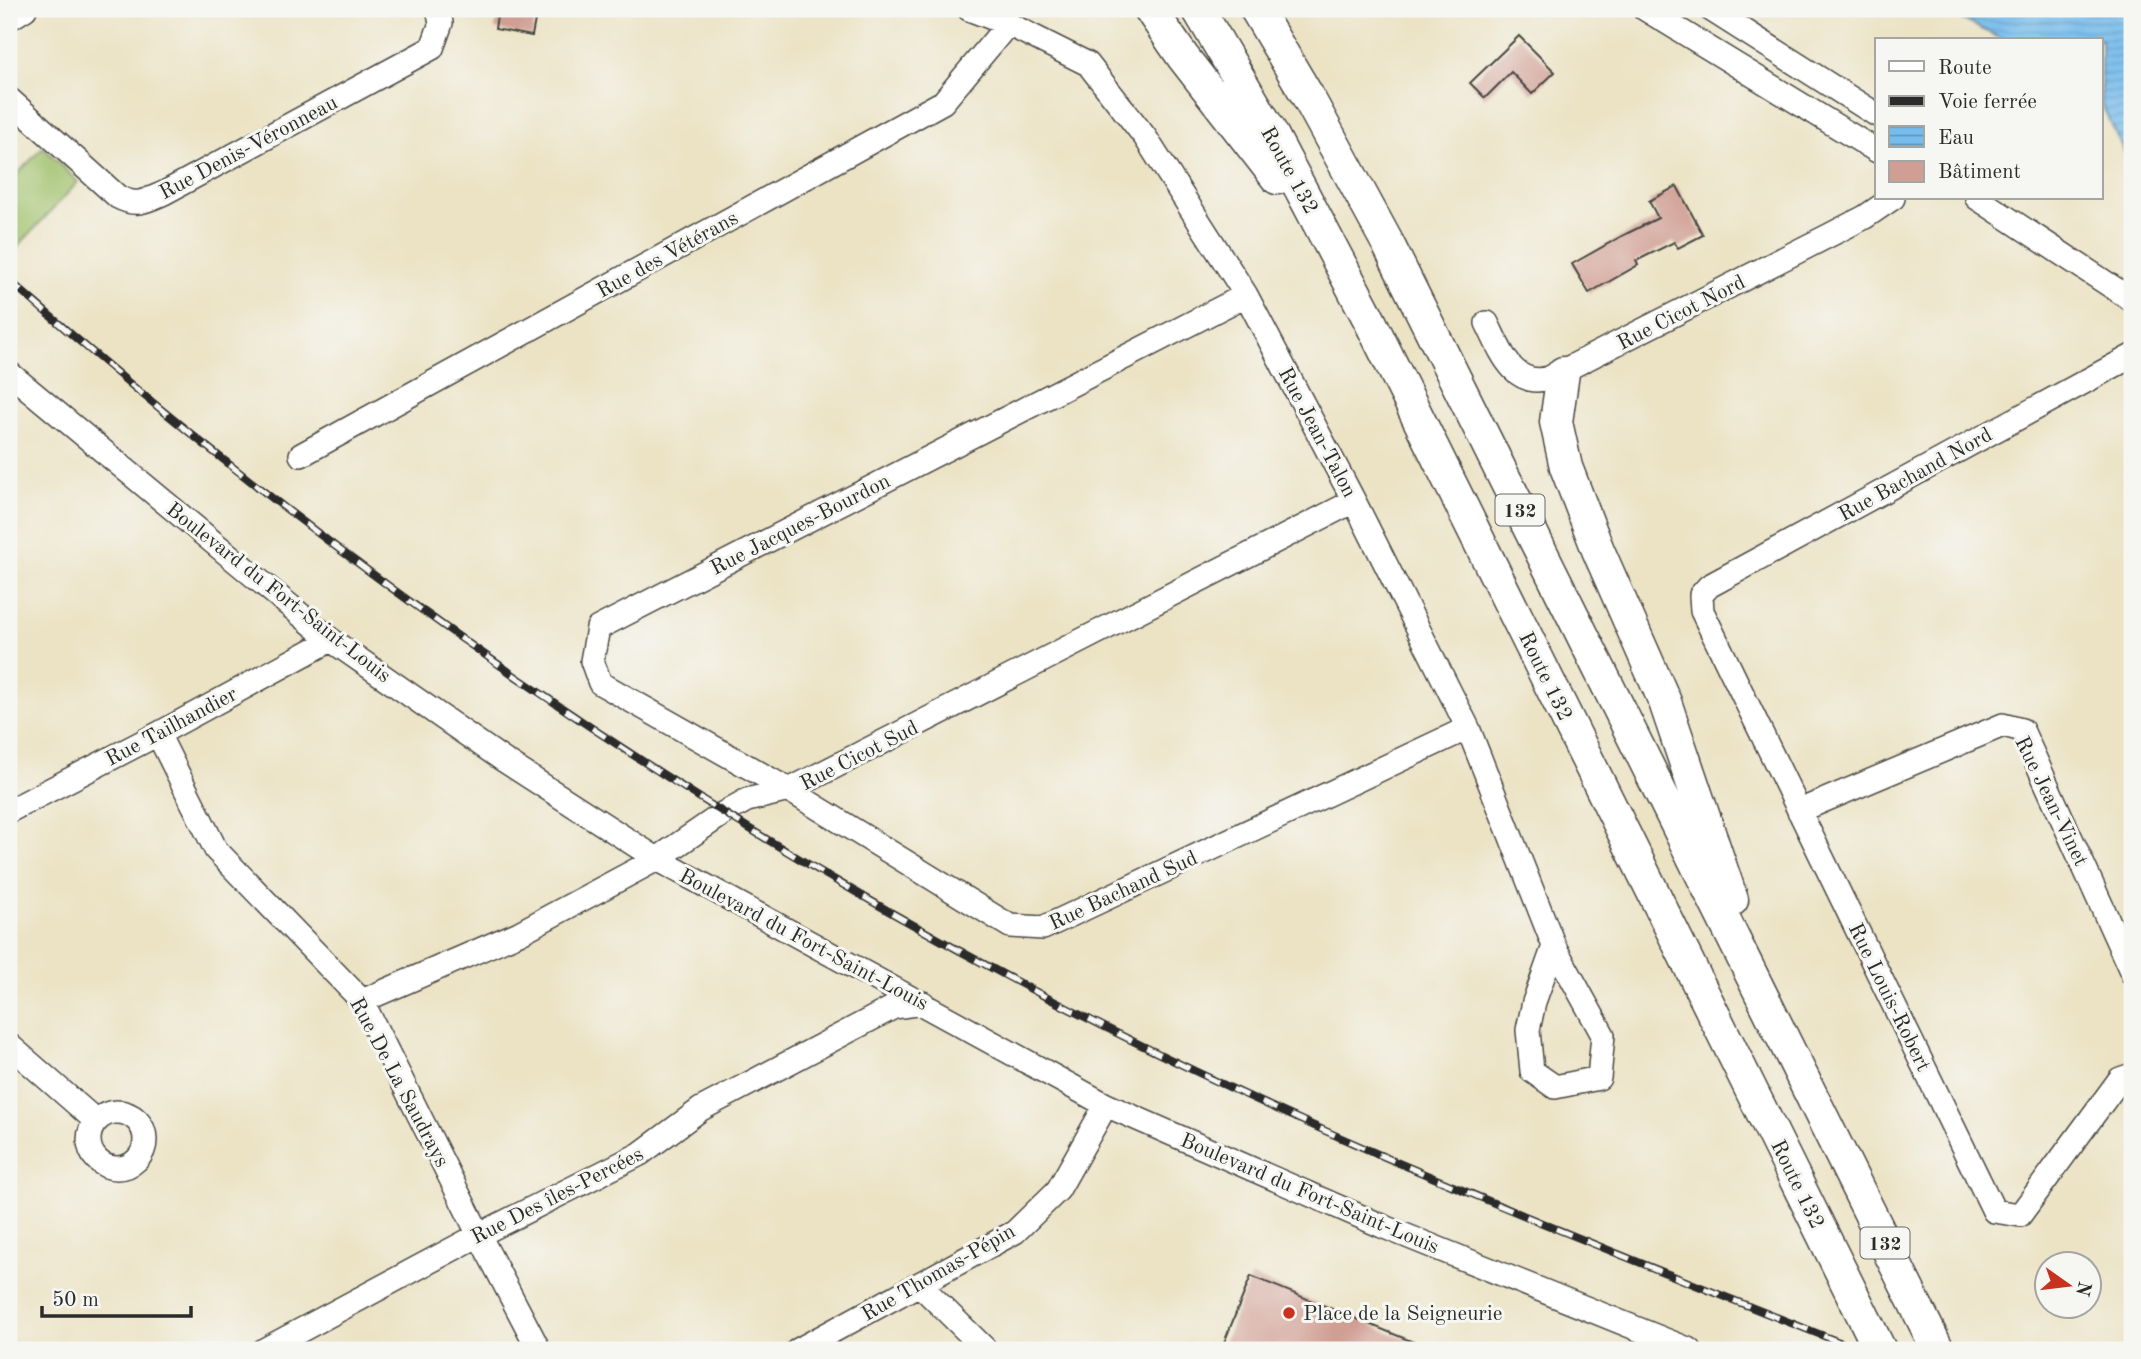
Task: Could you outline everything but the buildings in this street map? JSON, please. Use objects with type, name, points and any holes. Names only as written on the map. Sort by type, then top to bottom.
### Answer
[{"type":"highway","points":[[1150,9],[1183,57],[1335,253]]},
{"type":"highway","name":"Route 132","points":[[1198,9],[1269,129],[1335,253],[1881,1350]]},
{"type":"highway","name":"132","points":[[1256,9],[1307,95],[1387,242],[1938,1350]]},
{"type":"highway","points":[[1563,373],[1556,422],[1566,467],[1598,550],[1665,702],[1772,1017]]},
{"type":"street","points":[[9,19],[25,9]]},
{"type":"street","name":"Rue Denis-Véronneau","points":[[9,99],[118,197],[129,202],[141,202],[164,193],[432,48],[442,23],[438,9]]},
{"type":"street","name":"Rue Jean-Talon","points":[[969,9],[1008,24],[1088,64],[1145,136],[1246,295],[1468,727],[1554,946],[1603,1035],[1599,1078],[1555,1087],[1532,1071],[1528,1030],[1534,1002],[1554,946]]},
{"type":"street","points":[[1645,9],[1875,150]]},
{"type":"street","points":[[1710,9],[1875,113]]},
{"type":"street","name":"Rue des Vétérans","points":[[301,455],[943,102],[1008,24]]},
{"type":"street","name":"Rue Cicot Nord","points":[[1487,323],[1509,365],[1522,377],[1542,380],[1563,373],[1865,217],[1890,200]]},
{"type":"street","points":[[1980,200],[2132,300]]},
{"type":"street","name":"Rue Jacques-Bourdon","points":[[789,790],[600,683],[592,661],[598,628],[1246,295]]},
{"type":"street","name":"Rue Bachand Nord","points":[[1700,595],[1709,586],[2132,356]]},
{"type":"street","name":"Boulevard du Fort-Saint-Louis","points":[[9,373],[331,640],[502,760],[657,859],[1106,1105],[1382,1226],[1690,1350]]},
{"type":"street","name":"Rue Cicot Sud","points":[[362,1001],[519,933],[657,859],[747,800],[789,790],[1354,501]]},
{"type":"street","name":"Rue Louis-Robert","points":[[1700,595],[1702,611],[1994,1211],[2020,1215],[2120,1079],[2132,1075]]},
{"type":"street","name":"Rue Tailhandier","points":[[9,811],[331,640]]},
{"type":"street","name":"Rue Jean-Vinet","points":[[1799,811],[2003,725],[2022,730],[2132,973]]},
{"type":"street","name":"Rue Bachand Sud","points":[[789,790],[1010,926],[1043,928],[1468,727]]},
{"type":"street","name":"Rue De La Saudrays","points":[[158,734],[216,849],[362,1001],[539,1350]]},
{"type":"street","name":"Rue Des îles-Percées","points":[[264,1350],[479,1235],[640,1154],[701,1109],[894,1007],[923,1003]]},
{"type":"street","points":[[9,1045],[96,1121]]},
{"type":"street","name":"Rue Thomas-Pépin","points":[[798,1350],[1015,1232],[1058,1190],[1106,1105]]},
{"type":"street","points":[[920,1285],[986,1350]]},
{"type":"green space","points":[[43,147],[78,182],[9,256],[9,183]]},
{"type":"water","points":[[1941,9],[2132,9],[2132,168],[2102,105],[2102,38],[2000,38]]},
{"type":"railway","points":[[9,280],[131,385],[387,585],[520,679],[655,769],[793,855],[933,936],[1075,1012],[1268,1105],[1463,1190],[1859,1350]]},
{"type":"place","name":"Place de la Seigneurie","points":[[1289,1313]]}]
